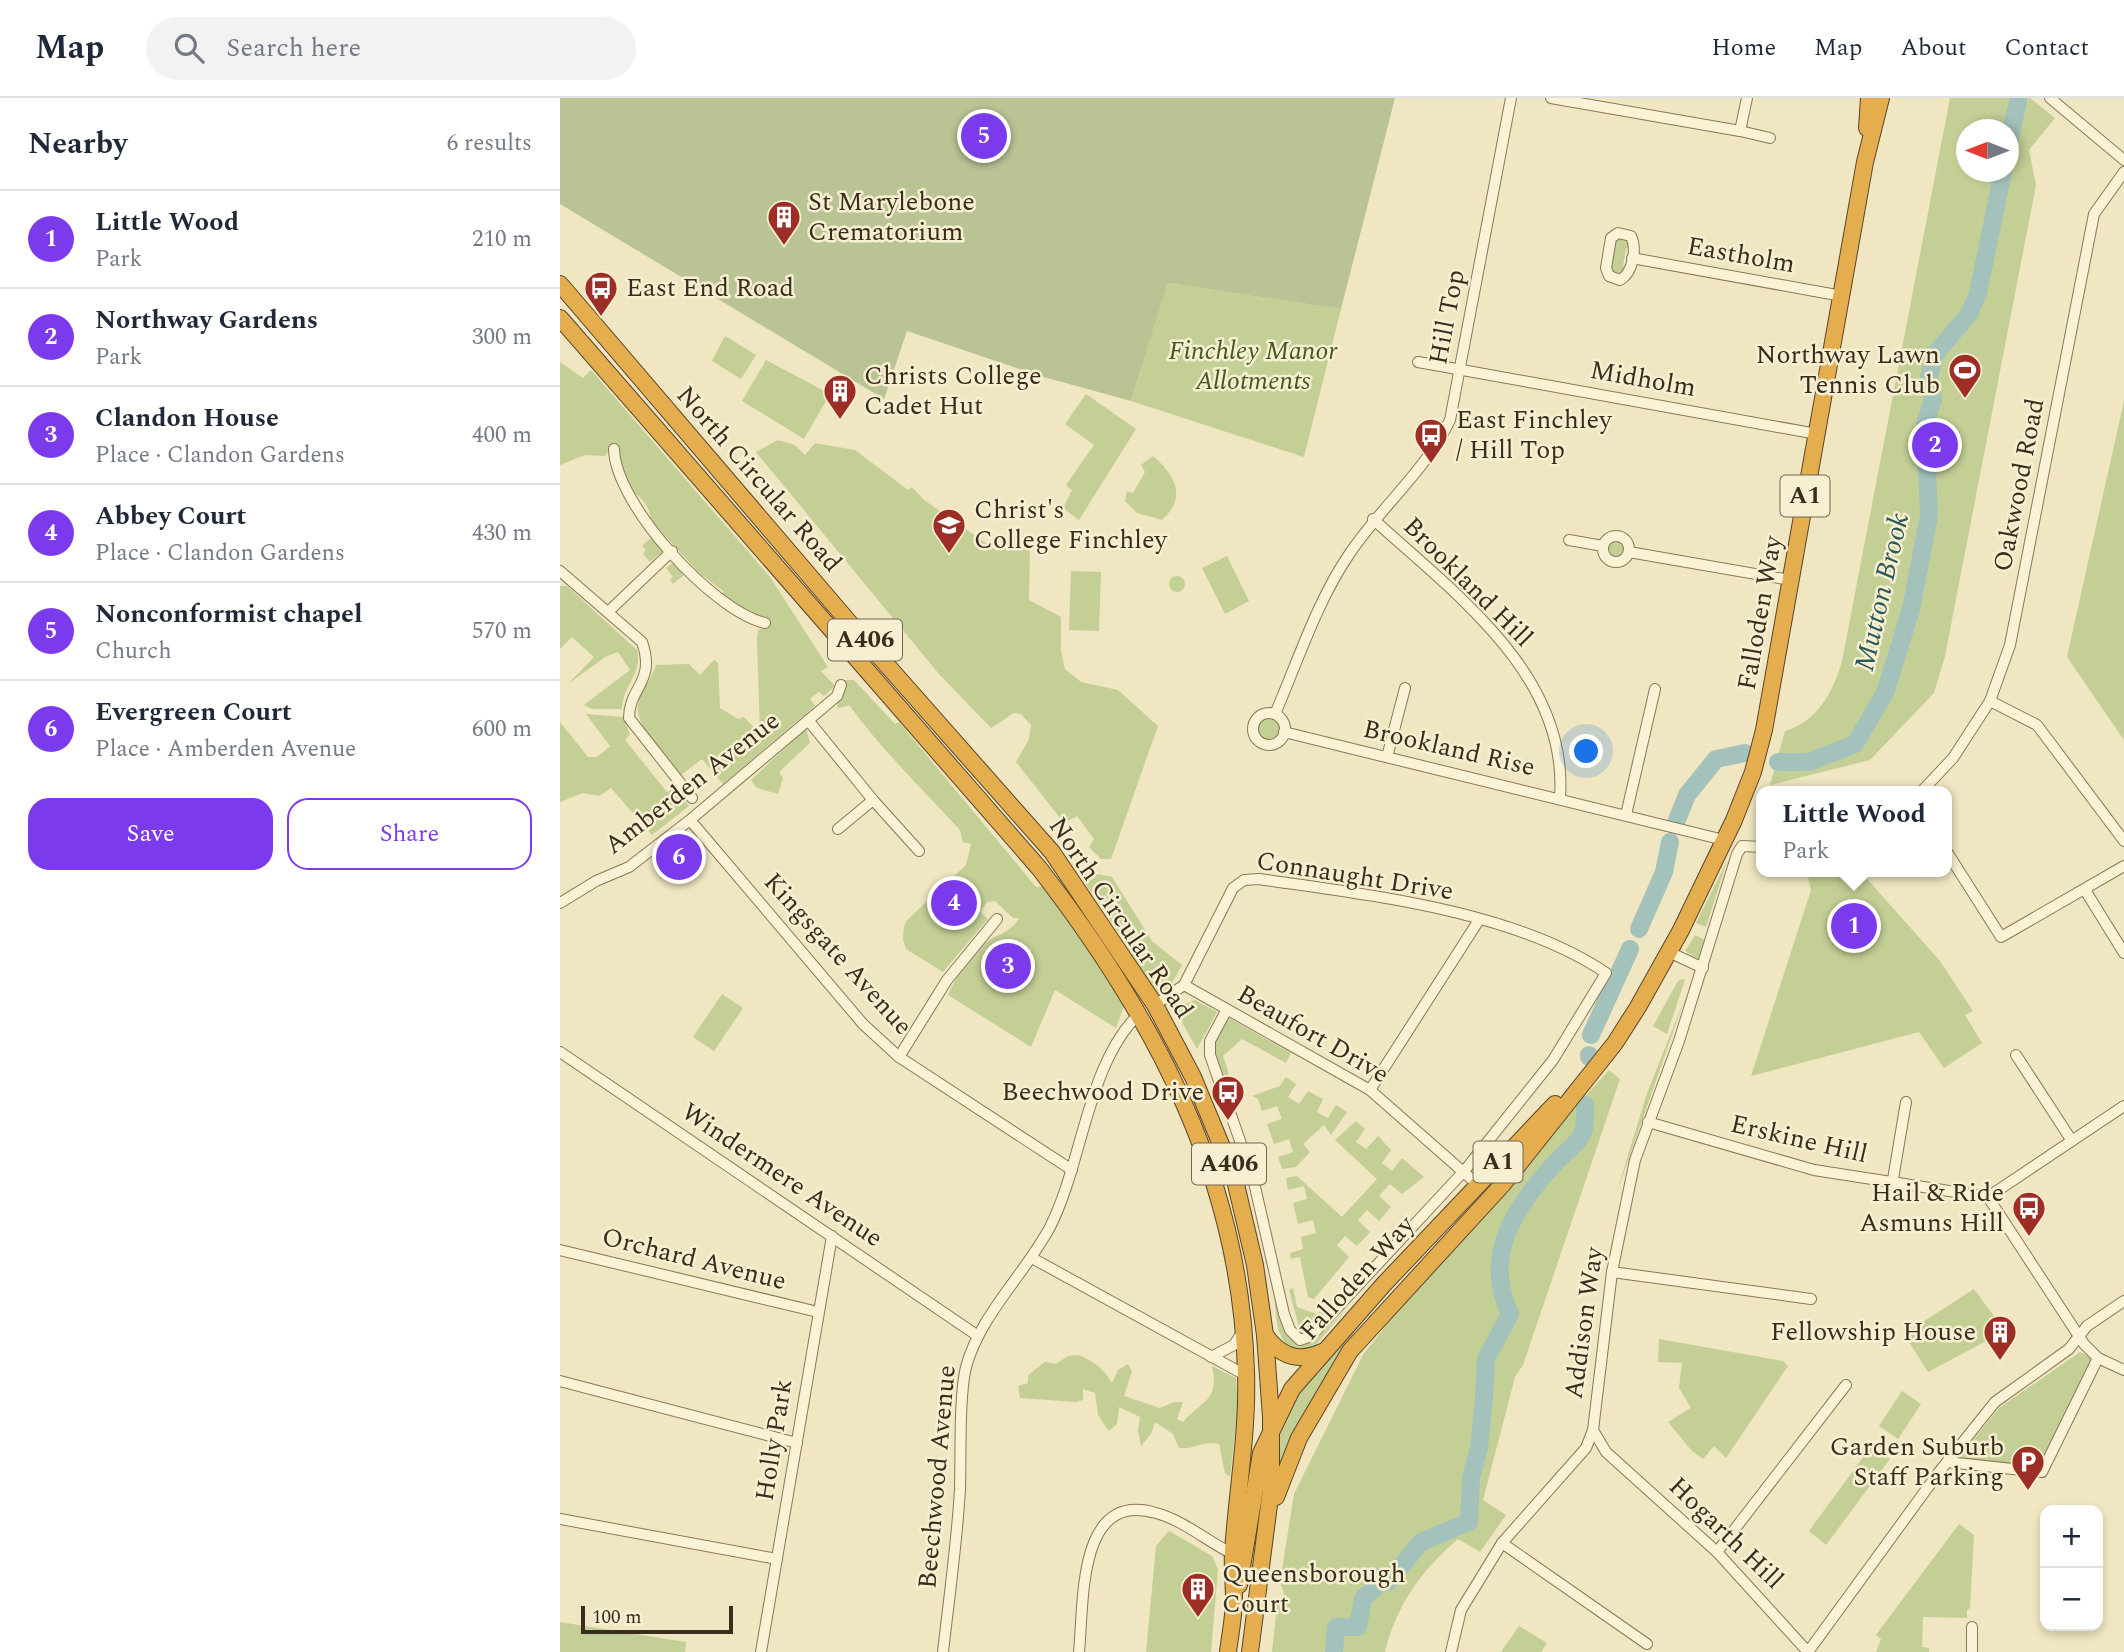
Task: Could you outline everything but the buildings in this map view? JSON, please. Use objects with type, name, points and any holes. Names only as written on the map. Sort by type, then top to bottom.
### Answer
[{"type":"highway","name":"Falloden Way","points":[[1866,162],[1869,98]]},
{"type":"highway","name":"Falloden Way","points":[[1267,1526],[1299,1438],[1350,1351],[1491,1197],[1615,1043],[1669,951],[1724,840],[1753,772],[1764,730],[1866,162],[1881,98]]},
{"type":"highway","name":"North Circular Road","points":[[560,285],[848,621],[1052,852],[1155,1005],[1194,1077],[1234,1176],[1255,1265],[1265,1335],[1271,1427],[1267,1526],[1250,1652]]},
{"type":"highway","name":"North Circular Road","points":[[560,318],[1039,868],[1077,916],[1139,1014],[1200,1135],[1230,1237],[1240,1289],[1247,1376],[1233,1554],[1234,1601],[1228,1652]]},
{"type":"highway","name":"Falloden Way","points":[[1234,1601],[1245,1560],[1255,1474],[1271,1427],[1297,1381],[1477,1184],[1615,1043]]},
{"type":"highway","points":[[1477,1184],[1491,1197]]},
{"type":"highway","points":[[1265,1335],[1277,1349],[1293,1358],[1323,1352]]},
{"type":"street","name":"Hill Top","points":[[1373,519],[1441,439],[1450,420],[1511,98]]},
{"type":"street","points":[[1550,98],[1770,138]]},
{"type":"street","points":[[1740,131],[1747,98]]},
{"type":"street","points":[[2057,100],[2124,160]]},
{"type":"street","name":"Oakwood Road","points":[[1927,786],[1953,758],[1990,701],[2017,619],[2094,214],[2124,172]]},
{"type":"street","name":"Eastholm","points":[[1632,258],[1842,296]]},
{"type":"street","name":"Midholm","points":[[1418,362],[1817,434]]},
{"type":"street","points":[[614,449],[614,461],[638,510],[672,551],[710,592],[751,620],[765,623]]},
{"type":"street","name":"Brookland Rise","points":[[1373,519],[1334,579],[1275,714],[1265,713],[1257,718],[1253,727],[1254,736],[1262,743],[1271,745],[1280,741],[1284,732],[1724,840]]},
{"type":"street","name":"Brookland Hill","points":[[1373,519],[1454,593],[1504,645],[1530,678],[1558,740],[1562,768],[1560,798]]},
{"type":"street","points":[[1616,535],[1626,540],[1629,552],[1623,560],[1613,562],[1605,556],[1603,546],[1605,541],[1616,535]]},
{"type":"street","points":[[1569,540],[1603,546]]},
{"type":"street","points":[[609,611],[672,551]]},
{"type":"street","points":[[1629,552],[1790,580]]},
{"type":"street","points":[[560,571],[642,642],[648,658],[645,676],[629,718],[692,798]]},
{"type":"street","name":"Amberden Avenue","points":[[560,903],[596,880],[629,867],[691,820],[837,696],[841,685]]},
{"type":"street","points":[[1387,757],[1405,688]]},
{"type":"street","points":[[1626,815],[1655,690]]},
{"type":"street","points":[[1990,701],[2037,725],[2124,841]]},
{"type":"street","points":[[1275,714],[1282,719],[1284,732]]},
{"type":"street","points":[[808,720],[873,800],[919,851]]},
{"type":"street","points":[[838,829],[873,800]]},
{"type":"street","name":"Kingsgate Avenue","points":[[691,820],[863,1024],[899,1057],[1072,1170]]},
{"type":"street","name":"Addison Way","points":[[1451,1652],[1461,1610],[1502,1543],[1586,1448],[1594,1430],[1612,1272],[1625,1200],[1648,1122],[1703,968],[1732,869],[1742,846],[1756,847]]},
{"type":"street","points":[[1952,860],[2001,937],[2124,866]]},
{"type":"street","name":"Connaught Drive","points":[[1155,1005],[1184,985],[1233,888],[1244,880],[1259,879],[1406,901],[1479,919],[1578,954],[1605,973],[1553,1060],[1465,1170]]},
{"type":"street","points":[[2085,890],[2124,953]]},
{"type":"street","points":[[899,1057],[947,980],[998,919]]},
{"type":"street","points":[[1370,1090],[1479,919]]},
{"type":"street","points":[[1669,951],[1703,968]]},
{"type":"street","name":"Beaufort Drive","points":[[1184,985],[1370,1090],[1465,1170],[1477,1184]]},
{"type":"street","points":[[1226,1011],[1210,1041],[1210,1055],[1252,1178],[1287,1322],[1300,1340],[1311,1336],[1465,1170]]},
{"type":"street","name":"Beechwood Avenue","points":[[943,1652],[959,1504],[966,1368],[978,1336],[1032,1258],[1059,1206],[1098,1086],[1124,1028],[1139,1014]]},
{"type":"street","name":"Windermere Avenue","points":[[560,1052],[978,1336]]},
{"type":"street","points":[[2016,1055],[2072,1141]]},
{"type":"street","points":[[1892,1185],[1906,1102]]},
{"type":"street","points":[[2124,1106],[1988,1197],[2084,1344],[2098,1358],[2124,1370]]},
{"type":"street","name":"Erskine Hill","points":[[1648,1122],[1814,1170],[1892,1185],[1988,1197]]},
{"type":"street","name":"Holly Park","points":[[761,1652],[832,1236]]},
{"type":"street","name":"Orchard Avenue","points":[[560,1250],[818,1312]]},
{"type":"street","points":[[1032,1258],[1247,1376]]},
{"type":"street","points":[[1612,1272],[1811,1299]]},
{"type":"street","points":[[1808,1652],[1947,1462],[1995,1402],[2070,1349],[2087,1326],[2124,1301]]},
{"type":"street","points":[[1211,1357],[1234,1345],[1244,1328]]},
{"type":"street","points":[[1947,1462],[2042,1472],[2098,1358]]},
{"type":"street","points":[[560,1381],[797,1443]]},
{"type":"street","points":[[1717,1552],[1846,1385]]},
{"type":"street","name":"Hogarth Hill","points":[[1594,1430],[1606,1452],[1717,1552],[1808,1652]]},
{"type":"street","points":[[1586,1448],[1606,1452]]},
{"type":"street","points":[[1079,1652],[1089,1552],[1099,1529],[1114,1514],[1133,1508],[1159,1513],[1233,1554]]},
{"type":"street","points":[[560,1519],[777,1559]]},
{"type":"street","points":[[1502,1543],[1647,1644]]},
{"type":"street","points":[[1972,1627],[1972,1652]]},
{"type":"green space","points":[[560,98],[1395,98],[1341,309],[1168,283],[1131,401],[1040,376],[907,331],[884,399],[560,204]]},
{"type":"green space","points":[[1950,98],[2030,98],[2055,118],[2029,150],[2036,185],[1945,656],[1934,693],[1870,760],[1770,785],[1785,731],[1815,713],[1834,684],[1842,661]]},
{"type":"green space","points":[[1626,236],[1631,248],[1626,248],[1623,266],[1628,267],[1625,273],[1615,276],[1609,264],[1614,240]]},
{"type":"green space","name":"Finchley Manor Allotments","points":[[1168,283],[1341,309],[1304,457],[1131,401]]},
{"type":"green space","points":[[725,336],[756,355],[741,379],[712,361]]},
{"type":"green space","points":[[766,360],[830,394],[804,439],[742,401]]},
{"type":"green space","points":[[560,362],[583,378],[591,370],[770,577],[828,667],[821,671],[835,686],[824,696],[819,692],[810,699],[815,706],[723,784],[702,759],[681,775],[645,730],[638,710],[639,700],[656,665],[689,664],[700,675],[714,660],[718,663],[720,708],[738,719],[744,717],[760,734],[757,638],[758,630],[767,627],[767,618],[755,617],[723,596],[723,591],[698,572],[651,520],[645,504],[632,492],[611,447],[605,456],[585,455],[560,465]]},
{"type":"green space","points":[[1086,394],[1136,429],[1079,520],[1063,508],[1072,490],[1066,485],[1094,445],[1065,424]]},
{"type":"green space","points":[[2124,401],[2124,740],[2067,657]]},
{"type":"green space","points":[[778,440],[795,445],[805,455],[815,443],[855,450],[908,490],[912,487],[924,500],[997,551],[1010,535],[1033,543],[1030,547],[1029,600],[1061,617],[1061,651],[1065,669],[1081,682],[1118,690],[1158,726],[1111,859],[1101,859],[1089,847],[1094,839],[1077,816],[1064,823],[1016,762],[1029,739],[1031,725],[1021,714],[1014,713],[991,728],[939,674],[756,452]]},
{"type":"green space","points":[[1153,456],[1168,471],[1176,487],[1174,503],[1162,520],[1137,513],[1125,501],[1127,491],[1133,493],[1145,472],[1141,465]]},
{"type":"green space","points":[[652,537],[664,550],[650,562],[643,554],[646,550],[642,546]]},
{"type":"green space","points":[[1612,540],[1620,540],[1625,549],[1623,556],[1612,558],[1607,553],[1607,545]]},
{"type":"green space","points":[[1227,556],[1249,601],[1225,614],[1202,568]]},
{"type":"green space","points":[[674,562],[684,575],[673,584],[670,580],[673,577],[666,568]]},
{"type":"green space","points":[[1071,571],[1101,572],[1099,631],[1069,630]]},
{"type":"green space","points":[[1177,576],[1185,584],[1177,592],[1169,584]]},
{"type":"green space","points":[[560,586],[567,586],[637,650],[637,666],[625,693],[622,709],[592,709],[584,705],[630,670],[618,652],[605,657],[568,684],[594,657],[572,637],[560,649]]},
{"type":"green space","points":[[845,680],[854,680],[895,724],[899,722],[1036,887],[1043,886],[1074,928],[1124,1006],[1116,1028],[1055,990],[1031,1047],[948,995],[972,955],[989,940],[1012,927],[1019,918],[1013,918],[995,901],[987,902],[980,912],[988,919],[943,972],[906,949],[903,940],[906,921],[966,865],[971,844],[963,842],[960,830],[889,754],[849,705],[837,709]]},
{"type":"green space","points":[[586,714],[623,717],[630,734],[625,740],[667,792],[673,788],[689,806],[652,835],[611,788],[599,796],[583,793],[560,802],[560,722],[588,757],[597,757],[610,746]]},
{"type":"green space","points":[[1268,718],[1276,721],[1279,729],[1276,737],[1268,740],[1260,737],[1257,729],[1260,721]]},
{"type":"green space","points":[[806,728],[810,743],[779,772],[783,778],[778,794],[757,788],[751,780]]},
{"type":"green space","points":[[1727,861],[1706,927],[1696,923]]},
{"type":"green space","points":[[1071,863],[1092,873],[1112,877],[1152,941],[1182,965],[1166,994],[1159,995],[1152,990],[1125,942]]},
{"type":"green space","points":[[1808,877],[1865,877],[1940,961],[1973,1011],[1965,1015],[1982,1043],[1944,1068],[1919,1032],[1751,1076],[1811,890]]},
{"type":"green space","points":[[1695,935],[1705,940],[1698,959],[1685,951]]},
{"type":"green space","points":[[1685,980],[1667,1034],[1653,1026],[1678,981]]},
{"type":"green space","points":[[722,994],[743,1008],[714,1051],[693,1037]]},
{"type":"green space","points":[[1685,998],[1616,1195],[1647,1093]]},
{"type":"green space","points":[[1195,1000],[1217,1012],[1197,1049],[1174,1008]]},
{"type":"green space","points":[[1229,1018],[1291,1053],[1286,1063],[1242,1039],[1223,1056],[1229,1074],[1224,1077],[1214,1046],[1218,1034]]},
{"type":"green space","points":[[1609,1070],[1620,1079],[1523,1365],[1515,1377],[1483,1500],[1506,1515],[1480,1552],[1458,1539],[1433,1563],[1404,1604],[1385,1652],[1272,1652],[1277,1606],[1284,1593],[1280,1582],[1294,1494],[1363,1355],[1422,1279]]},
{"type":"green space","points":[[1286,1077],[1296,1084],[1288,1097],[1299,1104],[1308,1091],[1323,1099],[1317,1112],[1328,1118],[1336,1105],[1347,1112],[1331,1135],[1324,1125],[1303,1144],[1310,1152],[1296,1167],[1282,1169],[1278,1157],[1293,1152],[1289,1139],[1274,1144],[1267,1124],[1282,1119],[1277,1106],[1262,1111],[1258,1099],[1252,1096],[1280,1086]]},
{"type":"green space","points":[[1356,1121],[1365,1129],[1356,1142],[1366,1149],[1378,1136],[1391,1150],[1382,1163],[1392,1171],[1402,1158],[1424,1177],[1402,1194],[1390,1184],[1379,1196],[1391,1207],[1379,1221],[1367,1210],[1358,1220],[1370,1232],[1357,1246],[1345,1236],[1337,1245],[1349,1257],[1314,1299],[1308,1297],[1300,1257],[1291,1259],[1290,1253],[1303,1249],[1301,1237],[1316,1233],[1313,1220],[1298,1224],[1293,1203],[1307,1199],[1304,1186],[1288,1190],[1286,1178],[1297,1176],[1342,1217],[1377,1179],[1335,1140]]},
{"type":"green space","points":[[1274,1288],[1285,1332],[1298,1346],[1314,1342],[1348,1307],[1313,1348],[1293,1351],[1279,1331]]},
{"type":"green space","points":[[1293,1288],[1297,1307],[1317,1314],[1329,1301],[1332,1304],[1309,1329],[1299,1327],[1289,1290]]},
{"type":"green space","points":[[1974,1289],[2005,1331],[1928,1372],[1904,1334]]},
{"type":"green space","points":[[1358,1326],[1302,1418],[1279,1469],[1279,1431],[1300,1392]]},
{"type":"green space","points":[[1659,1339],[1783,1361],[1788,1366],[1726,1458],[1714,1446],[1703,1459],[1691,1450],[1668,1422],[1691,1408],[1679,1388],[1682,1363],[1658,1362]]},
{"type":"green space","points":[[2080,1352],[2093,1358],[2040,1469],[1957,1460],[1999,1408]]},
{"type":"green space","points":[[1078,1355],[1098,1366],[1112,1383],[1118,1370],[1128,1364],[1132,1371],[1124,1396],[1160,1408],[1174,1402],[1183,1402],[1177,1419],[1183,1422],[1212,1393],[1212,1366],[1236,1378],[1238,1405],[1230,1477],[1225,1473],[1219,1444],[1179,1448],[1173,1434],[1155,1422],[1151,1434],[1141,1446],[1138,1430],[1140,1417],[1119,1407],[1117,1424],[1109,1431],[1098,1415],[1095,1393],[1083,1389],[1083,1400],[1076,1402],[1020,1398],[1018,1386],[1028,1383],[1028,1375],[1045,1362],[1056,1364],[1068,1356]]},
{"type":"green space","points":[[1902,1391],[1921,1404],[1898,1439],[1879,1426]]},
{"type":"green space","points":[[1872,1445],[1890,1459],[1826,1545],[1809,1531]]},
{"type":"green space","points":[[1959,1524],[1974,1535],[1970,1608],[1967,1610],[1967,1618],[1923,1617],[1922,1647],[1929,1648],[1929,1652],[1876,1652],[1881,1639],[1876,1635]]},
{"type":"green space","points":[[1169,1531],[1212,1556],[1218,1569],[1211,1652],[1146,1652],[1156,1546]]},
{"type":"green space","points":[[560,1622],[686,1642],[685,1652],[560,1652]]},
{"type":"green space","points":[[1519,1626],[1547,1643],[1541,1652],[1501,1652]]},
{"type":"waterway","name":"Mutton Brook","points":[[2014,119],[2018,102]]},
{"type":"waterway","name":"Mutton Brook","points":[[1778,762],[1809,762],[1855,744],[1885,693],[1911,609],[1929,516],[1925,424],[1933,400],[1929,377],[1935,354],[1969,314],[1978,293],[2001,182]]},
{"type":"waterway","name":"Mutton Brook","points":[[1677,820],[1687,795],[1716,759],[1745,753]]},
{"type":"waterway","name":"Mutton Brook","points":[[1639,929],[1664,872],[1670,842]]},
{"type":"waterway","name":"Mutton Brook","points":[[1591,1035],[1630,949]]},
{"type":"waterway","name":"Mutton Brook","points":[[1334,1652],[1336,1627],[1358,1627],[1363,1598],[1374,1589],[1379,1577],[1389,1581],[1421,1542],[1469,1522],[1471,1478],[1479,1448],[1486,1359],[1510,1314],[1502,1293],[1501,1252],[1507,1233],[1527,1197],[1581,1136],[1585,1125],[1585,1105]]},
{"type":"place","name":"Nonconformist chapel","points":[[984,136]]},
{"type":"place","name":"St Marylebone Crematorium","points":[[784,247]]},
{"type":"place","name":"East End Road","points":[[601,318]]},
{"type":"place","name":"Northway Lawn Tennis Club","points":[[1965,400]]},
{"type":"place","name":"Christs College Cadet Hut","points":[[840,421]]},
{"type":"place","name":"Northway Gardens","points":[[1935,445]]},
{"type":"place","name":"East Finchley / Hill Top","points":[[1431,465]]},
{"type":"place","name":"Christ's College Finchley","points":[[949,555]]},
{"type":"place","name":"Evergreen Court","points":[[679,857]]},
{"type":"place","name":"Abbey Court","points":[[954,903]]},
{"type":"place","name":"Little Wood","points":[[1854,926]]},
{"type":"place","name":"Clandon House","points":[[1008,966]]},
{"type":"place","name":"Beechwood Drive","points":[[1228,1122]]},
{"type":"place","name":"Hail & Ride Asmuns Hill","points":[[2029,1238]]},
{"type":"place","name":"Fellowship House","points":[[2000,1362]]},
{"type":"place","name":"Garden Suburb Staff Parking","points":[[2028,1492]]},
{"type":"place","name":"Queensborough Court","points":[[1198,1619]]}]
